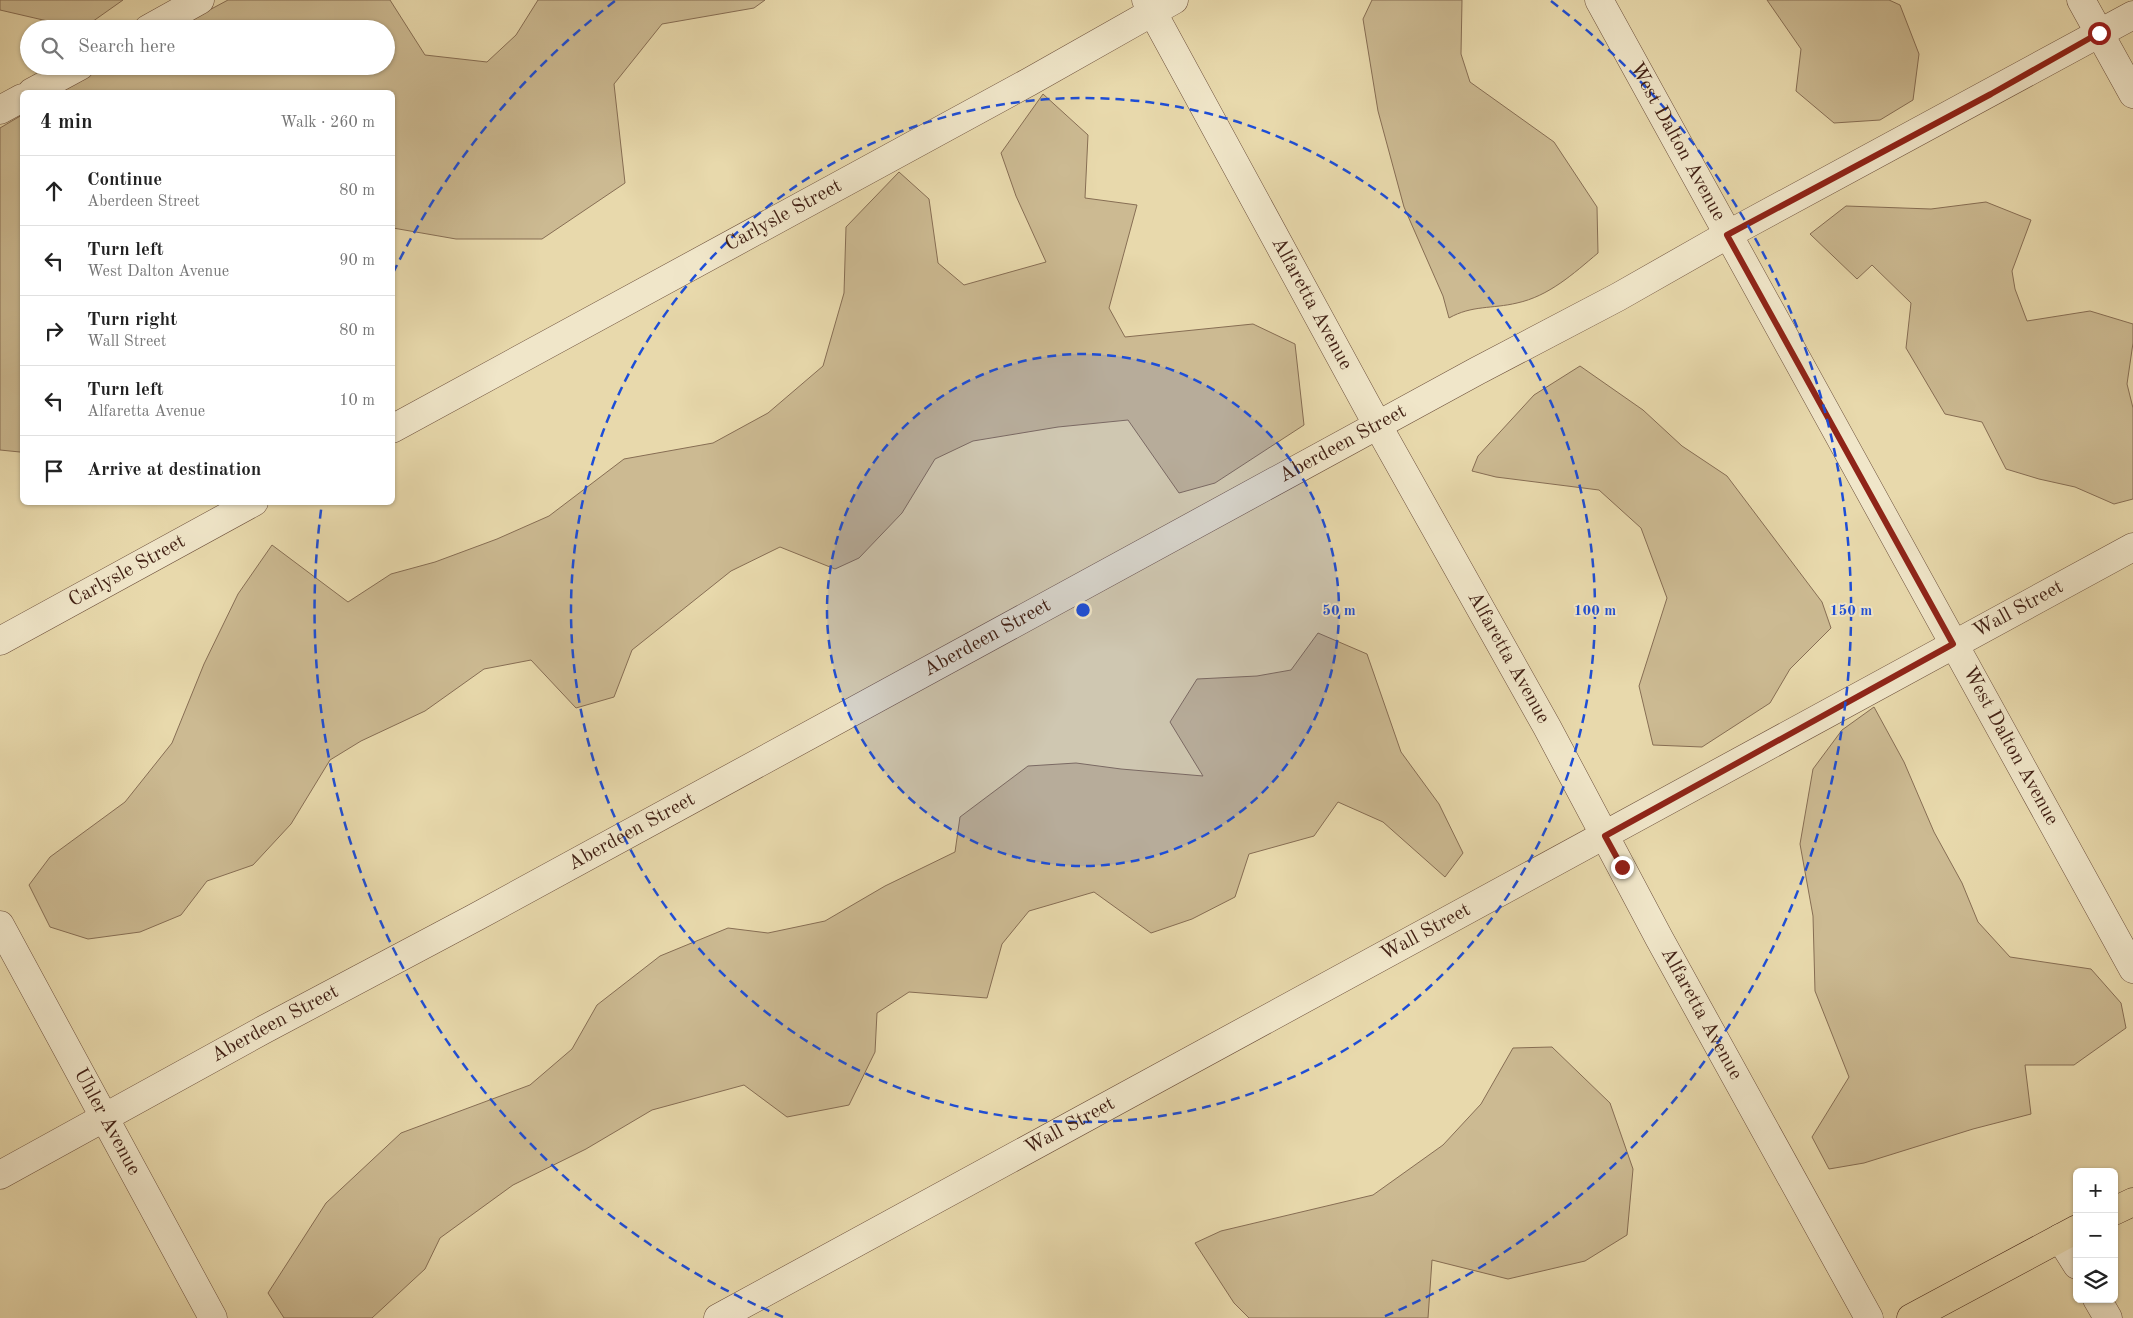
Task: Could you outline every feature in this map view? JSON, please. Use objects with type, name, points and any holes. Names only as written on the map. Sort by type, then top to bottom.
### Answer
[{"type":"main road","points":[[2118,1209],[2133,1202]]},
{"type":"main road","points":[[1911,1318],[2068,1234]]},
{"type":"street","points":[[164,20],[200,0]]},
{"type":"street","name":"West Dalton Avenue","points":[[1599,0],[2133,969]]},
{"type":"street","points":[[2081,0],[2133,94]]},
{"type":"street","name":"Alfaretta Avenue","points":[[1157,4],[1378,426],[1547,727],[1869,1318]]},
{"type":"street","name":"Carlysle Street","points":[[395,427],[1029,82],[1157,4]]},
{"type":"street","name":"Aberdeen Street","points":[[0,1176],[104,1117],[1477,371],[1618,298],[1727,235],[2133,16]]},
{"type":"street","points":[[36,90],[63,75]]},
{"type":"street","points":[[0,110],[20,99]]},
{"type":"street","name":"Carlysle Street","points":[[0,641],[249,505]]},
{"type":"street","name":"Wall Street","points":[[718,1318],[2133,547]]},
{"type":"street","name":"Uhler Avenue","points":[[0,925],[214,1318]]},
{"type":"street","points":[[2068,1234],[2075,1258]]},
{"type":"street","points":[[2099,1303],[2108,1318]]},
{"type":"shaded area","points":[[0,0],[123,0],[95,20],[43,20],[0,10]]},
{"type":"shaded area","points":[[228,0],[390,0],[425,55],[487,62],[516,35],[538,0],[765,0],[754,8],[662,24],[614,84],[625,183],[542,239],[456,239],[395,228],[395,90],[64,90],[90,75],[395,75],[395,20],[191,20]]},
{"type":"shaded area","points":[[1372,0],[1462,0],[1461,54],[1470,82],[1554,142],[1597,207],[1598,253],[1550,290],[1529,300],[1508,305],[1474,309],[1449,318],[1443,296],[1404,207],[1378,111],[1363,19]]},
{"type":"shaded area","points":[[1767,0],[1889,0],[1900,5],[1919,54],[1913,100],[1880,120],[1834,123],[1796,91],[1801,49]]},
{"type":"shaded area","points":[[1043,94],[1088,135],[1085,198],[1137,205],[1109,308],[1125,337],[1253,324],[1295,344],[1304,425],[1215,483],[1179,493],[1128,420],[1058,427],[973,441],[935,459],[902,513],[859,558],[835,569],[780,547],[731,571],[632,650],[614,697],[576,708],[531,660],[484,669],[425,711],[361,741],[330,760],[291,824],[253,865],[207,881],[181,915],[140,932],[88,939],[50,927],[29,885],[50,857],[125,802],[172,743],[204,664],[238,594],[272,545],[348,602],[391,574],[435,562],[497,539],[549,516],[624,459],[713,443],[768,413],[823,366],[844,293],[846,227],[899,172],[929,199],[938,263],[964,285],[1046,262],[1016,196],[1001,153]]},
{"type":"shaded area","points":[[20,116],[20,452],[0,450],[0,128]]},
{"type":"shaded area","points":[[1986,202],[2031,220],[2012,271],[2015,289],[2027,321],[2090,311],[2133,324],[2133,343],[2127,384],[2133,408],[2133,499],[2114,504],[2075,487],[2006,469],[1982,422],[1945,414],[1906,348],[1911,303],[1872,265],[1857,279],[1810,234],[1846,206],[1931,209]]},
{"type":"shaded area","points":[[1580,366],[1643,410],[1682,446],[1727,476],[1822,602],[1831,628],[1790,669],[1770,703],[1702,747],[1653,745],[1639,686],[1667,598],[1641,528],[1599,490],[1496,477],[1472,471],[1478,456],[1534,395]]},
{"type":"shaded area","points":[[1318,633],[1367,654],[1401,752],[1439,804],[1463,853],[1445,877],[1383,822],[1338,802],[1314,836],[1249,854],[1235,897],[1192,919],[1151,933],[1094,892],[1029,911],[1002,944],[987,998],[909,992],[877,1013],[875,1052],[849,1105],[787,1117],[744,1085],[652,1110],[586,1149],[513,1185],[440,1238],[425,1269],[372,1318],[284,1318],[268,1293],[326,1203],[401,1133],[530,1085],[572,1049],[597,1005],[660,956],[728,928],[768,933],[825,921],[885,886],[955,852],[960,817],[1028,766],[1076,763],[1203,776],[1170,722],[1197,679],[1257,676],[1291,670]]},
{"type":"shaded area","points":[[1874,707],[1904,762],[1934,832],[1962,883],[1978,922],[2010,957],[2091,969],[2121,1003],[2126,1028],[2074,1065],[2025,1065],[2031,1114],[1973,1129],[1864,1163],[1829,1169],[1812,1137],[1849,1077],[1815,991],[1813,916],[1800,844],[1813,769],[1842,730]]},
{"type":"shaded area","points":[[1552,1047],[1610,1103],[1633,1169],[1627,1235],[1585,1261],[1508,1279],[1432,1260],[1428,1318],[1249,1318],[1234,1303],[1195,1243],[1221,1231],[1373,1195],[1443,1145],[1481,1104],[1513,1048]]},
{"type":"route","points":[[1622,867],[1605,836],[1953,644],[1727,235],[1991,94],[2099,33]]}]
